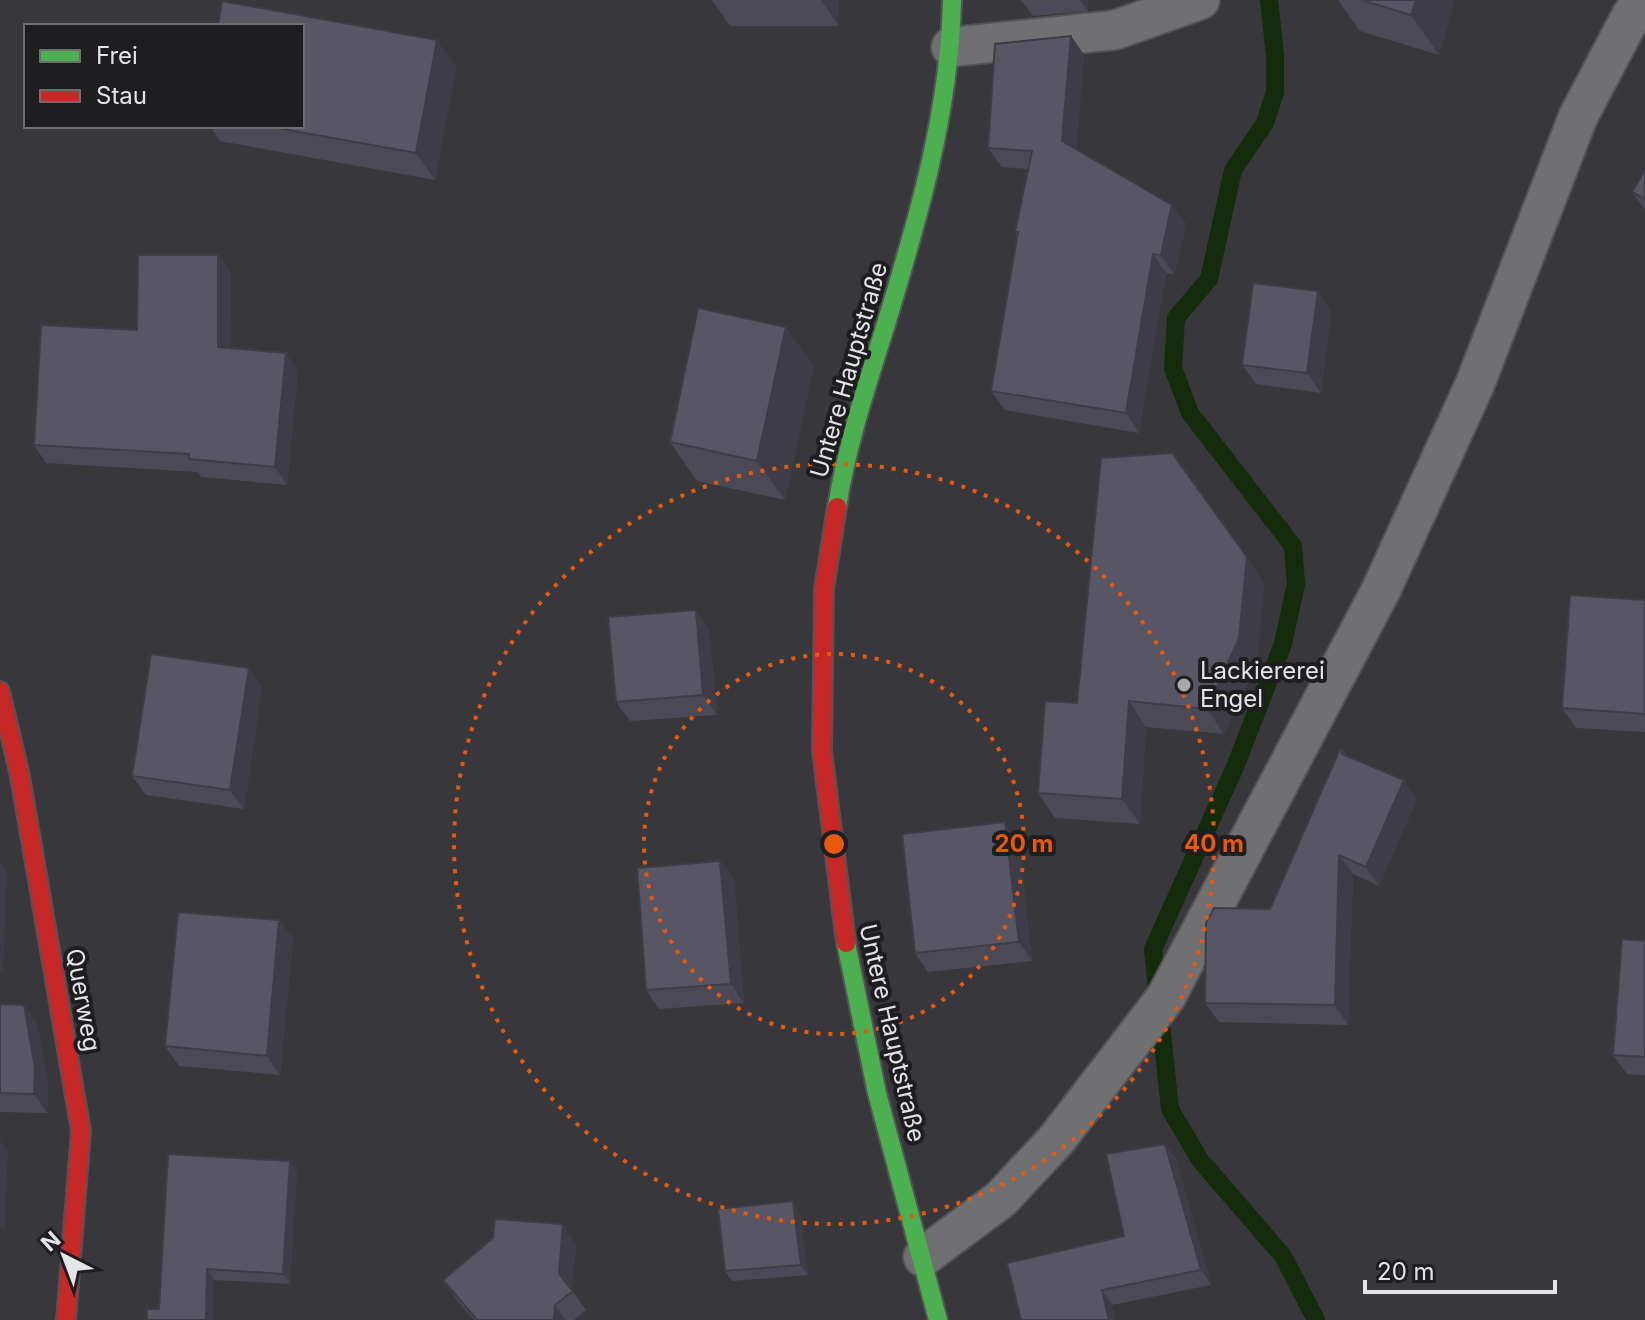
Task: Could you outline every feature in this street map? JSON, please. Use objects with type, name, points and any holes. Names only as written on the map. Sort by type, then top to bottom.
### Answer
[{"type":"street","name":"Untere Hauptstraße","points":[[938,1320],[877,1093],[842,926],[822,751],[824,589],[844,461],[907,255],[933,149],[951,47],[952,0]]},
{"type":"street","name":"Querweg","points":[[0,691],[20,776],[81,1131],[66,1320]]},
{"type":"lane","points":[[951,47],[1115,30],[1200,0]]},
{"type":"lane","points":[[923,1257],[1001,1199],[1057,1139],[1166,997],[1381,590],[1475,384],[1578,117],[1631,16],[1644,0]]},
{"type":"building","points":[[1361,0],[1416,0],[1411,15]]},
{"type":"building","points":[[222,1],[437,40],[416,153],[277,128],[304,128],[304,24],[218,24]]},
{"type":"building","points":[[1071,36],[1062,141],[1172,205],[1161,255],[1153,254],[1126,413],[991,391],[1018,232],[1015,232],[1032,151],[988,148],[995,44]]},
{"type":"building","points":[[1645,170],[1645,199],[1632,192]]},
{"type":"building","points":[[138,255],[218,255],[218,347],[286,353],[275,467],[189,459],[189,454],[34,445],[41,325],[137,330]]},
{"type":"building","points":[[1253,283],[1318,291],[1307,373],[1242,365]]},
{"type":"building","points":[[698,308],[786,327],[757,461],[670,442]]},
{"type":"building","points":[[1172,453],[1247,557],[1239,638],[1207,709],[1129,701],[1122,799],[1038,793],[1045,701],[1077,703],[1101,458]]},
{"type":"building","points":[[1570,595],[1645,600],[1645,714],[1562,708]]},
{"type":"building","points":[[696,610],[703,695],[616,702],[608,617]]},
{"type":"building","points":[[151,654],[249,668],[230,790],[132,776]]},
{"type":"building","points":[[1340,749],[1342,754],[1404,780],[1366,867],[1339,855],[1335,1005],[1205,1003],[1206,923],[1214,908],[1270,909]]},
{"type":"building","points":[[1005,822],[1019,942],[915,953],[902,834]]},
{"type":"building","points":[[720,861],[731,984],[646,990],[637,868]]},
{"type":"building","points":[[178,912],[279,920],[267,1056],[165,1046]]},
{"type":"building","points":[[1622,939],[1645,941],[1645,1057],[1613,1055]]},
{"type":"building","points":[[0,1004],[24,1005],[35,1068],[34,1094],[0,1093]]},
{"type":"building","points":[[1165,1144],[1201,1270],[1102,1290],[1109,1320],[1021,1320],[1007,1263],[1124,1236],[1106,1154]]},
{"type":"building","points":[[168,1154],[290,1161],[283,1274],[207,1269],[206,1320],[147,1320],[147,1309],[159,1309]]},
{"type":"building","points":[[793,1201],[801,1265],[725,1271],[718,1209]]},
{"type":"building","points":[[495,1219],[563,1224],[559,1274],[573,1291],[555,1305],[554,1320],[477,1320],[443,1280],[493,1238]]},
{"type":"waterway","points":[[1269,0],[1275,55],[1275,92],[1265,123],[1233,170],[1209,279],[1176,318],[1173,368],[1190,413],[1293,546],[1296,584],[1283,644],[1235,767],[1153,949],[1170,1109],[1200,1160],[1283,1256],[1316,1320]]},
{"type":"traffic: fast","points":[[837,507],[852,437],[910,245],[930,164],[945,82],[952,0]]},
{"type":"traffic: fast","points":[[846,943],[877,1093],[938,1320]]},
{"type":"traffic: jam","points":[[837,507],[824,589],[822,751],[846,943]]},
{"type":"traffic: jam","points":[[0,691],[20,776],[81,1131],[66,1320]]},
{"type":"place","name":"Lackiererei Engel","points":[[1184,685]]}]
